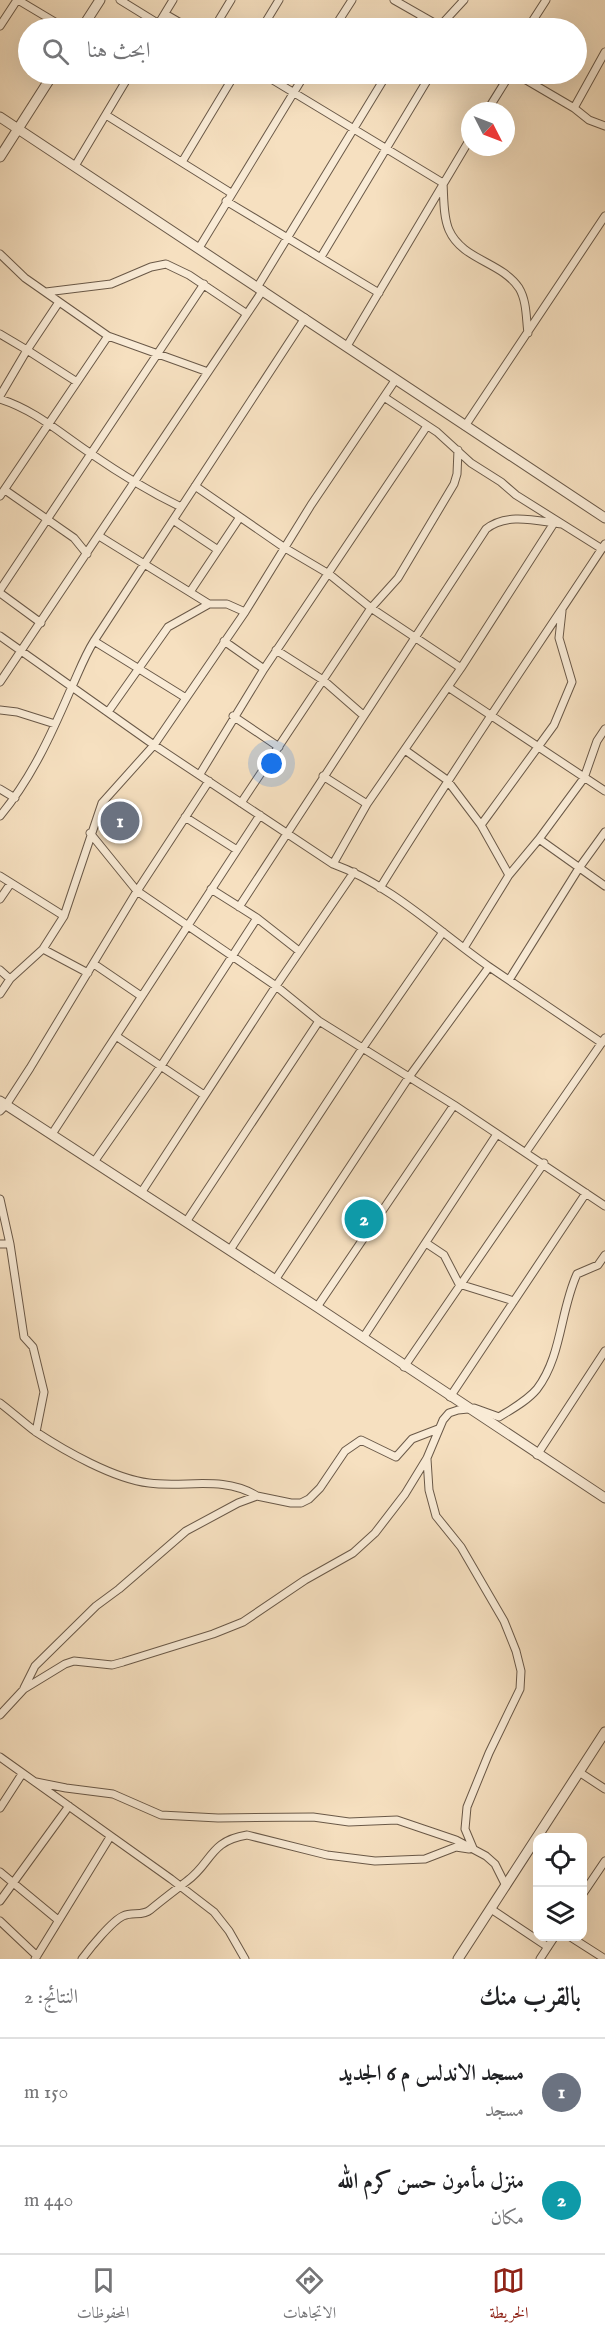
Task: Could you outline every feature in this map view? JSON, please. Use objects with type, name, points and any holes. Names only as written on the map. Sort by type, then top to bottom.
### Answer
[{"type":"street","points":[[0,26],[17,0],[47,18]]},
{"type":"street","points":[[88,18],[100,0]]},
{"type":"street","points":[[120,0],[146,18]]},
{"type":"street","points":[[163,18],[173,0]]},
{"type":"street","points":[[220,18],[231,0]]},
{"type":"street","points":[[268,18],[279,0]]},
{"type":"street","points":[[340,18],[352,0]]},
{"type":"street","points":[[394,0],[422,17]]},
{"type":"street","points":[[449,18],[464,0]]},
{"type":"street","points":[[534,18],[546,0]]},
{"type":"street","points":[[165,14],[172,18]]},
{"type":"street","points":[[574,108],[605,52]]},
{"type":"street","points":[[0,157],[47,84]]},
{"type":"street","points":[[75,166],[124,84]]},
{"type":"street","points":[[182,162],[229,84]]},
{"type":"street","points":[[280,84],[443,183]]},
{"type":"street","points":[[199,248],[298,84]]},
{"type":"street","points":[[0,682],[247,314],[288,238],[381,84]]},
{"type":"street","points":[[321,257],[425,84]]},
{"type":"street","points":[[493,102],[504,84]]},
{"type":"street","points":[[533,84],[574,108],[589,120],[605,126]]},
{"type":"street","points":[[106,115],[231,193]]},
{"type":"street","points":[[0,117],[605,518]]},
{"type":"street","points":[[347,346],[461,154]]},
{"type":"street","points":[[443,183],[448,230],[463,248],[511,279],[520,290],[528,333]]},
{"type":"street","points":[[226,201],[379,293]]},
{"type":"street","points":[[465,426],[605,216]]},
{"type":"street","points":[[0,254],[25,278],[108,336],[208,372]]},
{"type":"street","points":[[46,292],[111,284],[159,264],[173,266],[247,314]]},
{"type":"street","points":[[41,623],[0,591],[204,284]]},
{"type":"street","points":[[59,302],[27,350],[0,397],[29,410],[91,454],[181,507]]},
{"type":"street","points":[[0,816],[15,798],[42,753],[81,664],[94,641],[305,318]]},
{"type":"street","points":[[0,334],[77,382]]},
{"type":"street","points":[[87,554],[74,538],[48,518],[2,493],[108,336]]},
{"type":"street","points":[[0,994],[10,979],[43,949],[64,916],[90,833],[102,803],[154,745],[245,612],[310,505],[396,379]]},
{"type":"street","points":[[380,888],[447,780],[603,550],[558,524],[516,495],[501,482],[471,463],[427,426],[384,397]]},
{"type":"street","points":[[200,774],[233,716],[276,650],[427,426]]},
{"type":"street","points":[[242,803],[370,608],[398,578],[454,484],[457,474],[458,450]]},
{"type":"street","points":[[195,486],[285,548],[328,574],[370,608],[461,668]]},
{"type":"street","points":[[190,592],[240,517]]},
{"type":"street","points":[[173,520],[218,550]]},
{"type":"street","points":[[239,907],[480,537],[500,520],[558,524]]},
{"type":"street","points":[[333,864],[367,804],[558,524]]},
{"type":"street","points":[[99,536],[209,604]]},
{"type":"street","points":[[108,712],[168,627],[209,604],[227,604],[245,612]]},
{"type":"street","points":[[481,825],[536,746],[554,725],[572,682],[559,638],[562,608]]},
{"type":"street","points":[[0,636],[154,745],[333,864],[354,872],[380,888],[489,967],[603,1040],[526,1152]]},
{"type":"street","points":[[94,641],[186,698]]},
{"type":"street","points":[[224,641],[264,669]]},
{"type":"street","points":[[276,650],[323,680],[363,716]]},
{"type":"street","points":[[448,687],[605,791]]},
{"type":"street","points":[[0,710],[17,712],[55,724]]},
{"type":"street","points":[[233,716],[279,747]]},
{"type":"street","points":[[464,948],[509,875],[584,778],[597,741],[605,729]]},
{"type":"street","points":[[405,750],[447,780],[481,825],[509,875]]},
{"type":"street","points":[[323,776],[367,804]]},
{"type":"street","points":[[208,781],[136,891],[94,964],[2,1106],[52,1134],[605,1498]]},
{"type":"street","points":[[0,789],[15,798]]},
{"type":"street","points":[[52,1134],[260,815]]},
{"type":"street","points":[[185,817],[237,850]]},
{"type":"street","points":[[509,980],[579,868],[605,832]]},
{"type":"street","points":[[90,833],[136,891],[276,986],[318,1021],[544,1163],[605,1206]]},
{"type":"street","points":[[539,839],[605,886]]},
{"type":"street","points":[[141,1193],[299,951],[354,872]]},
{"type":"street","points":[[0,876],[64,916]]},
{"type":"street","points":[[0,899],[11,883]]},
{"type":"street","points":[[211,889],[257,918],[299,951]]},
{"type":"street","points":[[94,1162],[161,1066],[257,918]]},
{"type":"street","points":[[230,1250],[362,1048],[443,932]]},
{"type":"street","points":[[43,949],[88,973]]},
{"type":"street","points":[[94,964],[141,996]]},
{"type":"street","points":[[274,1280],[409,1077],[489,967]]},
{"type":"street","points":[[0,970],[10,979]]},
{"type":"street","points":[[186,1222],[318,1021]]},
{"type":"street","points":[[116,1036],[204,1095]]},
{"type":"street","points":[[317,1307],[454,1105]]},
{"type":"street","points":[[363,1338],[497,1134]]},
{"type":"street","points":[[404,1367],[544,1163]]},
{"type":"street","points":[[450,1397],[586,1192]]},
{"type":"street","points":[[0,1199],[10,1244],[24,1337],[33,1347],[44,1392],[36,1432]]},
{"type":"street","points":[[426,1243],[444,1255],[459,1284],[514,1301]]},
{"type":"street","points":[[0,1244],[10,1244]]},
{"type":"street","points":[[460,1403],[499,1417],[531,1394],[550,1367],[558,1344],[568,1298],[577,1274],[598,1265],[605,1255]]},
{"type":"street","points":[[537,1455],[605,1351]]},
{"type":"street","points":[[0,1403],[36,1432],[102,1467],[147,1483],[230,1485],[256,1496],[291,1503],[301,1503],[309,1499],[320,1488],[345,1450],[361,1440],[396,1457],[412,1439],[438,1430]]},
{"type":"street","points":[[0,1715],[24,1689],[74,1660],[112,1665],[213,1634],[243,1622],[305,1580],[352,1553],[375,1533],[405,1494],[427,1458],[438,1430],[449,1413],[468,1409]]},
{"type":"street","points":[[427,1458],[429,1490],[436,1516],[461,1547],[504,1621],[521,1671],[520,1689],[467,1807],[465,1829],[475,1850]]},
{"type":"street","points":[[24,1689],[35,1666],[96,1606],[119,1589],[162,1550],[186,1531],[256,1496]]},
{"type":"street","points":[[458,1959],[605,1732]]},
{"type":"street","points":[[0,1757],[214,1912],[229,1931],[245,1959]]},
{"type":"street","points":[[579,1772],[605,1789]]},
{"type":"street","points":[[0,1808],[22,1774]]},
{"type":"street","points":[[36,1782],[113,1794],[161,1815],[218,1818],[313,1817],[349,1822],[397,1820],[456,1840],[486,1856],[495,1864],[506,1886]]},
{"type":"street","points":[[0,1901],[69,1806]]},
{"type":"street","points":[[81,1959],[95,1941],[123,1916],[147,1912],[194,1874],[217,1847],[230,1839],[248,1835],[327,1855],[375,1861],[425,1859],[456,1847],[475,1850]]},
{"type":"street","points":[[0,1921],[36,1957],[110,1837]]},
{"type":"street","points":[[587,1888],[605,1861]]},
{"type":"street","points":[[0,1872],[58,1920]]},
{"type":"street","points":[[491,1909],[548,1947]]},
{"type":"street","points":[[540,1959],[552,1941]]},
{"type":"street","points":[[577,1941],[604,1958]]},
{"type":"place","name":"مسجد الاندلس م 6 الجديد","points":[[120,821]]},
{"type":"place","name":"منزل مأمون حسن كرم الله","points":[[364,1219]]}]
